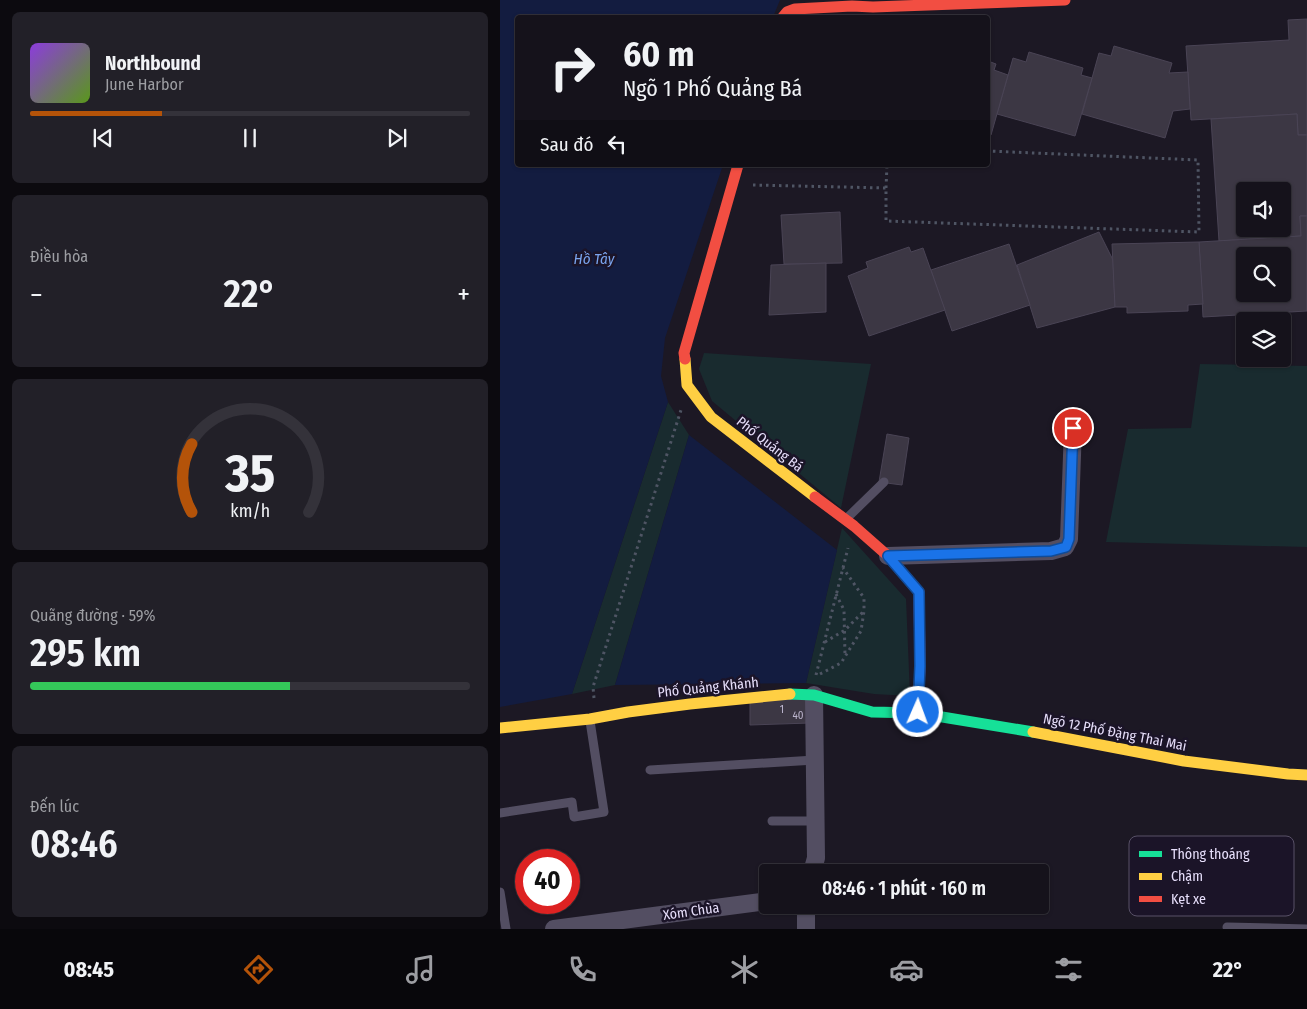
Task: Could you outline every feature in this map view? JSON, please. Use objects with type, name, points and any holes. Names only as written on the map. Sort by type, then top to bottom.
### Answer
[{"type":"street","points":[[784,15],[790,9],[1065,0]]},
{"type":"street","name":"Phố Quảng Bá","points":[[737,167],[684,354],[687,385],[712,417],[850,523],[888,556],[919,592],[920,666],[918,712]]},
{"type":"street","points":[[888,556],[1051,551],[1066,547],[1069,539],[1073,428]]},
{"type":"street","points":[[814,688],[816,821],[814,864]]},
{"type":"street","name":"Phố Quảng Khánh","points":[[500,728],[590,719],[690,704],[787,694],[814,688],[872,712],[918,712]]},
{"type":"street","name":"Ngõ 12 Phố Đặng Thai Mai","points":[[918,712],[1046,734],[1184,761],[1307,775]]},
{"type":"street","name":"Xóm Chùa","points":[[554,929],[759,902]]},
{"type":"street","points":[[806,914],[806,929]]},
{"type":"lane","points":[[850,523],[884,482]]},
{"type":"lane","points":[[500,813],[572,802],[574,817],[604,812],[590,719]]},
{"type":"lane","points":[[650,770],[815,760]]},
{"type":"lane","points":[[772,821],[816,821]]},
{"type":"lane","points":[[500,892],[506,929]]},
{"type":"lane","points":[[1227,927],[1307,929]]},
{"type":"path","points":[[887,167],[886,221],[1200,232],[1198,160],[990,151]]},
{"type":"path","points":[[732,185],[886,188]]},
{"type":"path","points":[[594,700],[594,687],[681,407]]},
{"type":"path","points":[[814,688],[843,568],[850,523]]},
{"type":"path","points":[[816,676],[841,663],[861,631],[864,598],[843,568]]},
{"type":"path","points":[[836,594],[844,610],[845,657]]},
{"type":"path","points":[[824,642],[845,630],[864,611]]},
{"type":"shaded area","points":[[704,353],[871,364],[841,508],[712,401],[699,369]]},
{"type":"shaded area","points":[[1200,364],[1236,365],[1236,367],[1307,366],[1307,547],[1106,542],[1128,429],[1191,428]]},
{"type":"shaded area","points":[[668,402],[689,435],[615,685],[572,694]]},
{"type":"shaded area","points":[[842,528],[906,599],[910,696],[874,694],[806,683]]},
{"type":"water","name":"Hồ Tây","points":[[500,0],[780,0],[774,15],[515,15],[515,167],[722,167],[665,338],[661,376],[668,402],[572,694],[500,707]]},
{"type":"water","points":[[689,435],[837,550],[806,683],[615,685]]},
{"type":"building","points":[[1307,19],[1307,135],[1298,135],[1297,114],[1191,120],[1186,46],[1289,40],[1288,20]]},
{"type":"building","points":[[1114,46],[1172,63],[1169,73],[1188,72],[1190,109],[1173,111],[1165,138],[1082,114],[1099,53],[1111,56]]},
{"type":"building","points":[[1029,52],[1083,68],[1081,75],[1092,78],[1075,136],[997,114],[1013,58],[1026,62]]},
{"type":"building","points":[[990,62],[996,64],[994,70],[1008,75],[991,135]]},
{"type":"building","points":[[1297,114],[1298,135],[1307,135],[1307,216],[1300,216],[1301,236],[1291,237],[1291,182],[1236,182],[1236,237],[1285,237],[1219,241],[1211,119]]},
{"type":"building","points":[[840,212],[842,263],[784,264],[781,215]]},
{"type":"building","points":[[1300,216],[1307,216],[1307,311],[1236,312],[1236,315],[1203,317],[1199,242],[1301,236]]},
{"type":"building","points":[[1099,232],[1113,260],[1115,307],[1037,328],[1017,265]]},
{"type":"building","points":[[1199,242],[1203,304],[1188,305],[1188,311],[1127,313],[1127,307],[1115,307],[1112,244]]},
{"type":"building","points":[[1009,244],[1030,305],[952,331],[931,270]]},
{"type":"building","points":[[909,247],[911,252],[923,248],[945,310],[869,336],[848,276],[868,268],[866,262]]},
{"type":"building","points":[[826,263],[826,312],[769,315],[771,265]]},
{"type":"building","points":[[887,434],[909,438],[902,485],[879,482]]},
{"type":"building","points":[[808,699],[810,723],[750,725],[750,701]]},
{"type":"traffic: fast","points":[[790,694],[814,695],[872,712],[918,713],[1033,732]]},
{"type":"traffic: slow","points":[[685,359],[687,385],[711,417],[815,497]]},
{"type":"traffic: slow","points":[[500,728],[590,719],[690,704],[790,694]]},
{"type":"traffic: slow","points":[[1033,732],[1184,761],[1307,775]]},
{"type":"traffic: jam","points":[[784,15],[795,9],[1065,0]]},
{"type":"traffic: jam","points":[[685,359],[684,353],[737,167]]},
{"type":"traffic: jam","points":[[815,497],[854,526],[888,556],[919,592],[920,666],[918,713]]},
{"type":"route","points":[[918,712],[920,666],[919,592],[888,556],[1051,551],[1066,547],[1069,539],[1073,428]]}]
